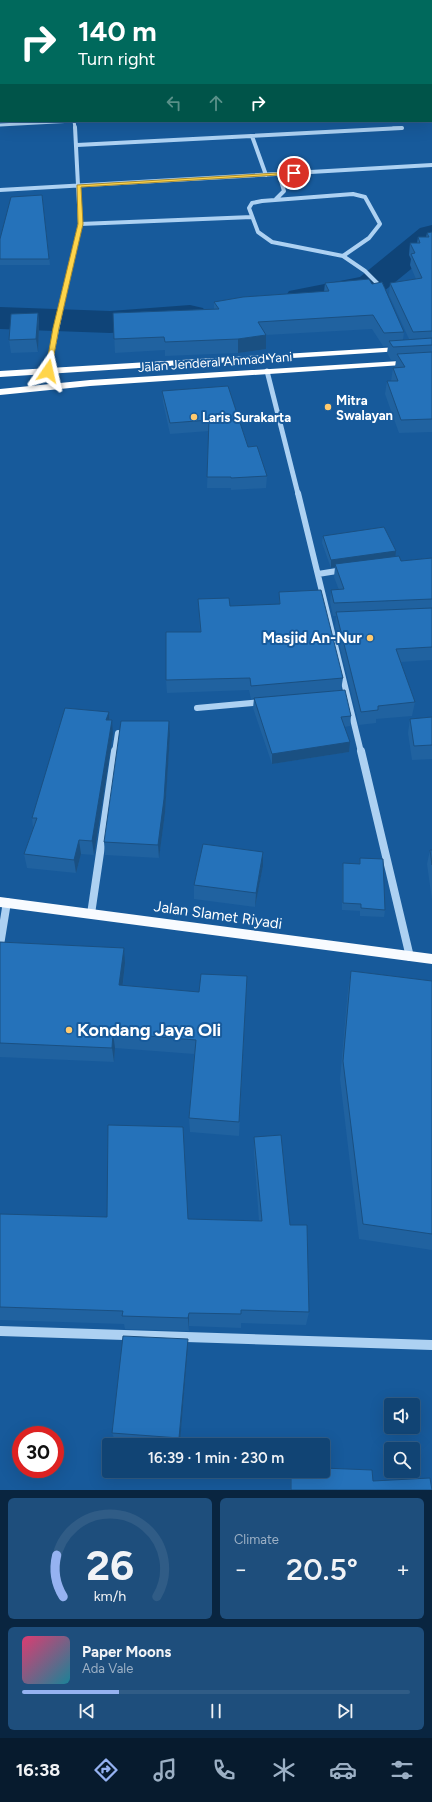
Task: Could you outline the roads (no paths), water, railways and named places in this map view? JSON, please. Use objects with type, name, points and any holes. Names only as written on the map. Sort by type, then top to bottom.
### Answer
[{"type":"highway","name":"Jalan Jenderal Ahmad Yani","points":[[0,374],[406,345],[432,347]]},
{"type":"highway","name":"Jalan Jenderal Ahmad Yani","points":[[0,392],[90,383],[432,361]]},
{"type":"main road","name":"Jalan Slamet Riyadi","points":[[3,902],[432,960]]},
{"type":"street","points":[[0,125],[44,122]]},
{"type":"street","points":[[48,371],[56,328],[80,224],[77,145],[74,122]]},
{"type":"street","points":[[77,145],[402,128]]},
{"type":"street","points":[[252,136],[266,175]]},
{"type":"street","points":[[0,190],[432,165]]},
{"type":"street","points":[[274,200],[280,197],[284,191],[279,174]]},
{"type":"street","points":[[343,256],[374,234],[380,224],[365,197],[352,194],[274,200],[252,203],[249,208],[257,232],[272,242],[343,256],[365,271],[386,295]]},
{"type":"street","points":[[80,224],[252,217]]},
{"type":"street","points":[[267,371],[330,621],[410,956]]},
{"type":"street","points":[[318,574],[349,570]]},
{"type":"street","points":[[330,621],[338,621]]},
{"type":"street","points":[[339,695],[347,695]]},
{"type":"street","points":[[197,708],[268,702]]},
{"type":"street","points":[[91,914],[118,733]]},
{"type":"street","points":[[0,945],[3,902]]},
{"type":"street","points":[[0,1331],[432,1345]]},
{"type":"waterway","points":[[302,299],[371,285],[432,235]]},
{"type":"waterway","points":[[0,318],[110,322],[190,316]]},
{"type":"place","name":"Mitra Swalayan","points":[[328,407]]},
{"type":"place","name":"Laris Surakarta","points":[[194,417]]},
{"type":"place","name":"Masjid An-Nur","points":[[370,638]]},
{"type":"place","name":"Kondang Jaya Oli","points":[[69,1030]]}]
